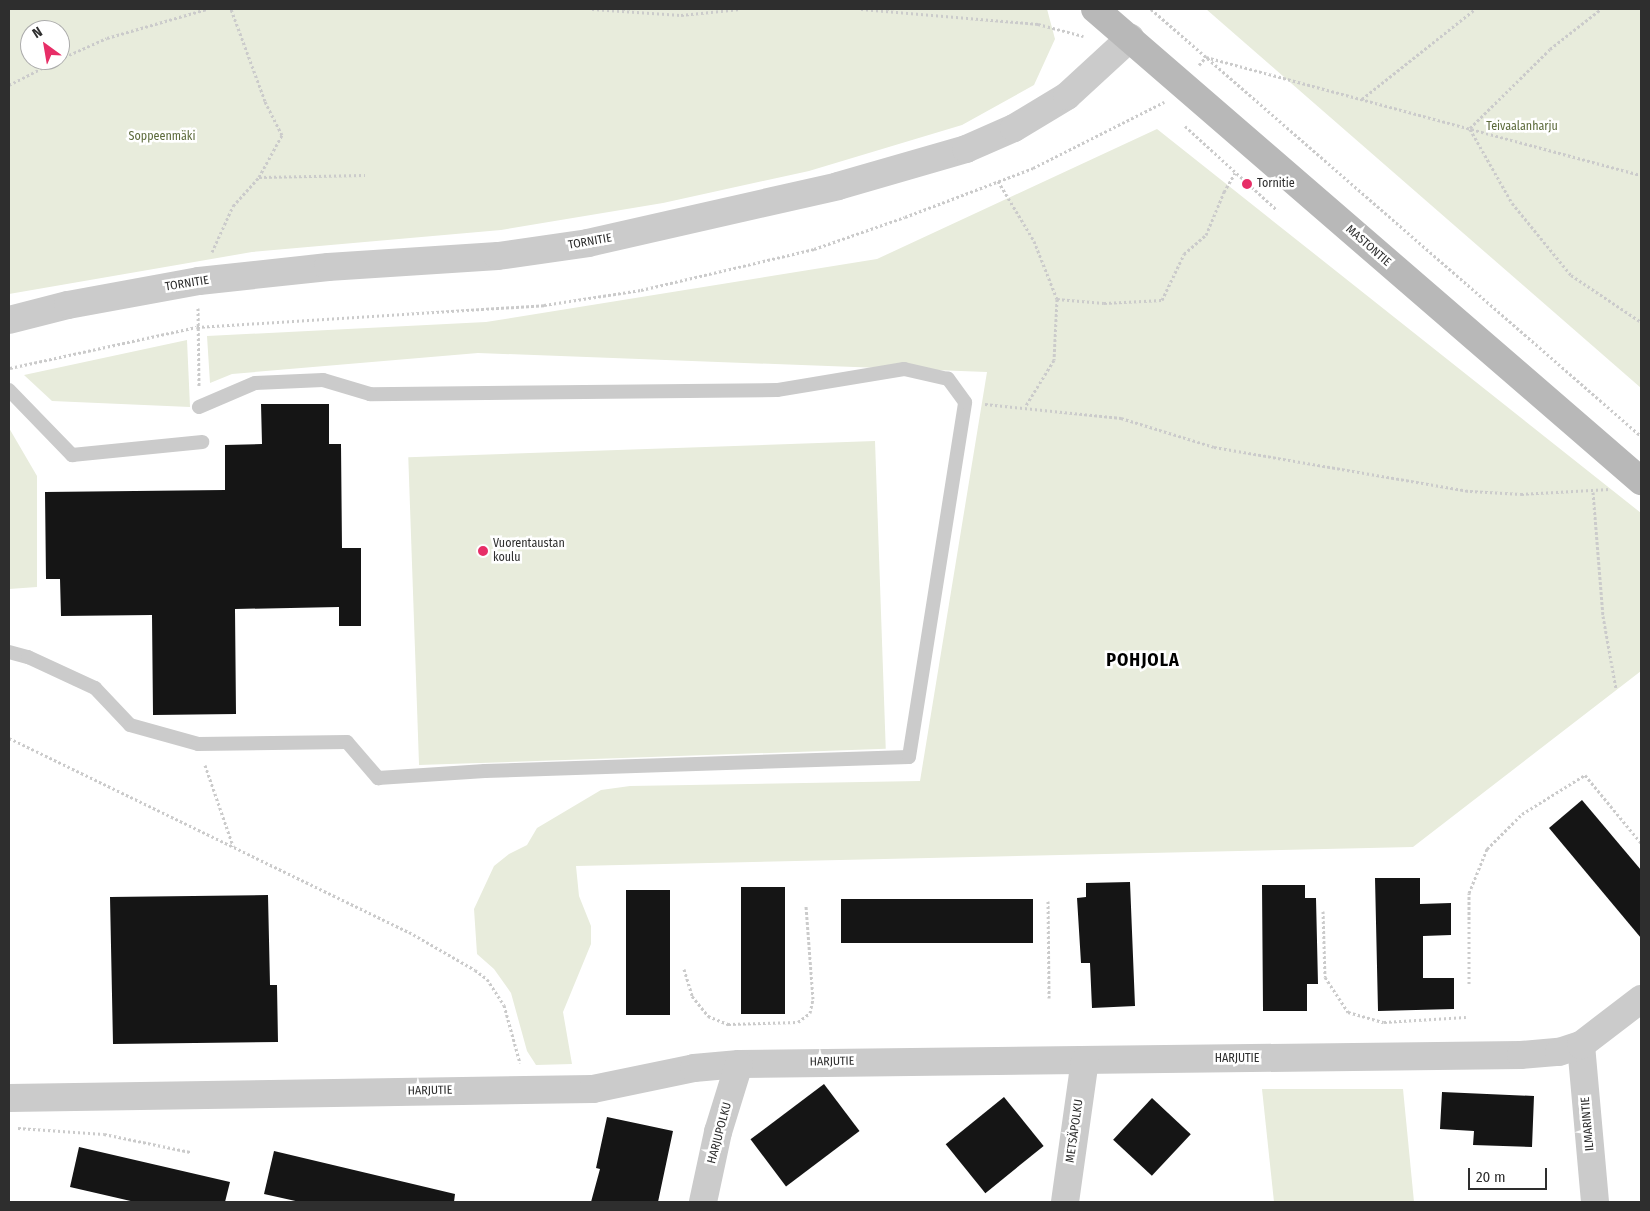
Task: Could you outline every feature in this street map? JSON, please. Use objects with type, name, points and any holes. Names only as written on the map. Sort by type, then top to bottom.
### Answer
[{"type":"main road","name":"MASTONTIE","points":[[1095,9],[1125,43],[1641,482]]},
{"type":"street","name":"TORNITIE","points":[[9,320],[68,305],[199,281],[328,268],[498,256],[588,243],[876,177],[966,149],[1014,128],[1067,96],[1125,43]]},
{"type":"street","name":"HARJUTIE","points":[[9,1098],[594,1089],[694,1068],[739,1064],[1520,1055],[1559,1052],[1581,1045],[1641,999]]},
{"type":"street","name":"ILMARINTIE","points":[[1581,1045],[1596,1202]]},
{"type":"street","name":"METSÄPOLKU","points":[[1065,1202],[1085,1060]]},
{"type":"street","name":"HARJUPOLKU","points":[[704,1202],[718,1132],[739,1064]]},
{"type":"lane","points":[[9,652],[28,657],[94,688],[130,724],[198,744],[347,742],[378,778],[485,771],[909,757],[964,402],[948,379],[904,368],[777,390],[370,394],[323,380],[255,383],[199,407]]},
{"type":"lane","points":[[9,390],[72,455],[202,442]]},
{"type":"path","points":[[70,55],[107,38],[207,9]]},
{"type":"path","points":[[199,407],[199,281],[233,206],[259,177],[282,135],[265,101],[230,9]]},
{"type":"path","points":[[592,9],[680,15],[741,9]]},
{"type":"path","points":[[861,9],[1038,24],[1125,43]]},
{"type":"path","points":[[1150,9],[1641,436]]},
{"type":"path","points":[[1362,99],[1475,9]]},
{"type":"path","points":[[1470,128],[1550,49],[1601,9]]},
{"type":"path","points":[[1206,57],[1641,174]]},
{"type":"path","points":[[9,85],[39,70]]},
{"type":"path","points":[[1161,106],[1166,108]]},
{"type":"path","points":[[1180,120],[1277,210]]},
{"type":"path","points":[[1470,128],[1512,203],[1572,275],[1641,322]]},
{"type":"path","points":[[1057,299],[1104,304],[1162,300],[1184,254],[1206,235],[1224,192],[1235,173]]},
{"type":"path","points":[[259,177],[365,176]]},
{"type":"path","points":[[998,181],[1034,241],[1057,299],[1054,360],[1025,408]]},
{"type":"path","points":[[964,402],[1121,418],[1214,447],[1470,490],[1521,494],[1593,492],[1612,488]]},
{"type":"path","points":[[1593,492],[1603,616],[1616,689]]},
{"type":"path","points":[[9,738],[409,932],[487,979],[510,1020],[522,1073]]},
{"type":"path","points":[[198,744],[234,846]]},
{"type":"path","points":[[1469,984],[1469,893],[1487,849],[1522,814],[1585,775],[1641,843]]},
{"type":"path","points":[[1048,902],[1049,998]]},
{"type":"path","points":[[684,969],[692,996],[708,1016],[728,1024],[798,1022],[810,1013],[813,999],[806,905]]},
{"type":"path","points":[[1323,911],[1325,977],[1348,1012],[1384,1022],[1466,1017]]},
{"type":"path","points":[[18,1128],[104,1134],[190,1152]]},
{"type":"green space","name":"Soppeenmäki","points":[[9,9],[1047,9],[1055,39],[1034,85],[962,125],[809,171],[663,203],[501,230],[252,252],[9,294]]},
{"type":"green space","name":"Teivaalanharju","points":[[1206,9],[1641,9],[1641,388]]},
{"type":"green space","points":[[1157,129],[1641,513],[1641,671],[1413,847],[576,866],[579,896],[591,926],[591,944],[563,1012],[572,1064],[536,1065],[527,1051],[511,993],[494,969],[477,954],[474,909],[494,866],[509,854],[527,845],[537,828],[601,790],[630,786],[920,781],[987,372],[478,353],[232,374],[210,383],[207,336],[486,322],[877,259]]},
{"type":"green space","points":[[187,340],[190,407],[52,401],[24,375]]},
{"type":"green space","points":[[9,428],[37,476],[37,587],[9,589]]},
{"type":"green space","points":[[875,441],[886,749],[419,765],[408,457]]},
{"type":"green space","points":[[1262,1089],[1403,1089],[1414,1202],[1274,1202]]},
{"type":"building","points":[[261,404],[329,404],[329,444],[341,444],[342,548],[361,548],[361,626],[339,626],[339,607],[235,609],[236,714],[153,715],[152,615],[61,616],[60,579],[46,579],[45,492],[225,490],[225,445],[262,444]]},
{"type":"building","points":[[1582,800],[1641,870],[1641,938],[1549,828]]},
{"type":"building","points":[[1375,878],[1420,878],[1420,904],[1451,903],[1451,935],[1423,936],[1423,978],[1454,978],[1454,1009],[1378,1011]]},
{"type":"building","points":[[1130,882],[1135,1006],[1092,1008],[1090,963],[1081,963],[1077,898],[1086,897],[1086,883]]},
{"type":"building","points":[[1262,885],[1305,885],[1305,898],[1316,898],[1318,984],[1307,984],[1307,1011],[1263,1011]]},
{"type":"building","points":[[741,887],[785,887],[785,1014],[741,1014]]},
{"type":"building","points":[[626,890],[670,890],[670,1015],[626,1015]]},
{"type":"building","points":[[268,895],[270,985],[277,985],[278,1042],[113,1044],[110,897]]},
{"type":"building","points":[[841,899],[1033,899],[1033,943],[841,943]]},
{"type":"building","points":[[824,1084],[860,1131],[786,1186],[751,1139]]},
{"type":"building","points":[[1442,1092],[1534,1096],[1532,1147],[1473,1145],[1474,1131],[1440,1129]]},
{"type":"building","points":[[1004,1097],[1044,1146],[985,1193],[946,1144]]},
{"type":"building","points":[[1152,1098],[1191,1134],[1152,1176],[1113,1140]]},
{"type":"building","points":[[607,1117],[673,1131],[658,1202],[591,1202],[600,1169],[596,1168]]},
{"type":"building","points":[[79,1147],[230,1182],[225,1202],[135,1202],[70,1187]]},
{"type":"building","points":[[274,1151],[455,1194],[454,1202],[300,1202],[264,1194]]},
{"type":"place","name":"Tornitie","points":[[1247,184]]},
{"type":"place","name":"Vuorentaustan koulu","points":[[483,551]]},
{"type":"district","name":"POHJOLA","points":[[1143,660]]}]
